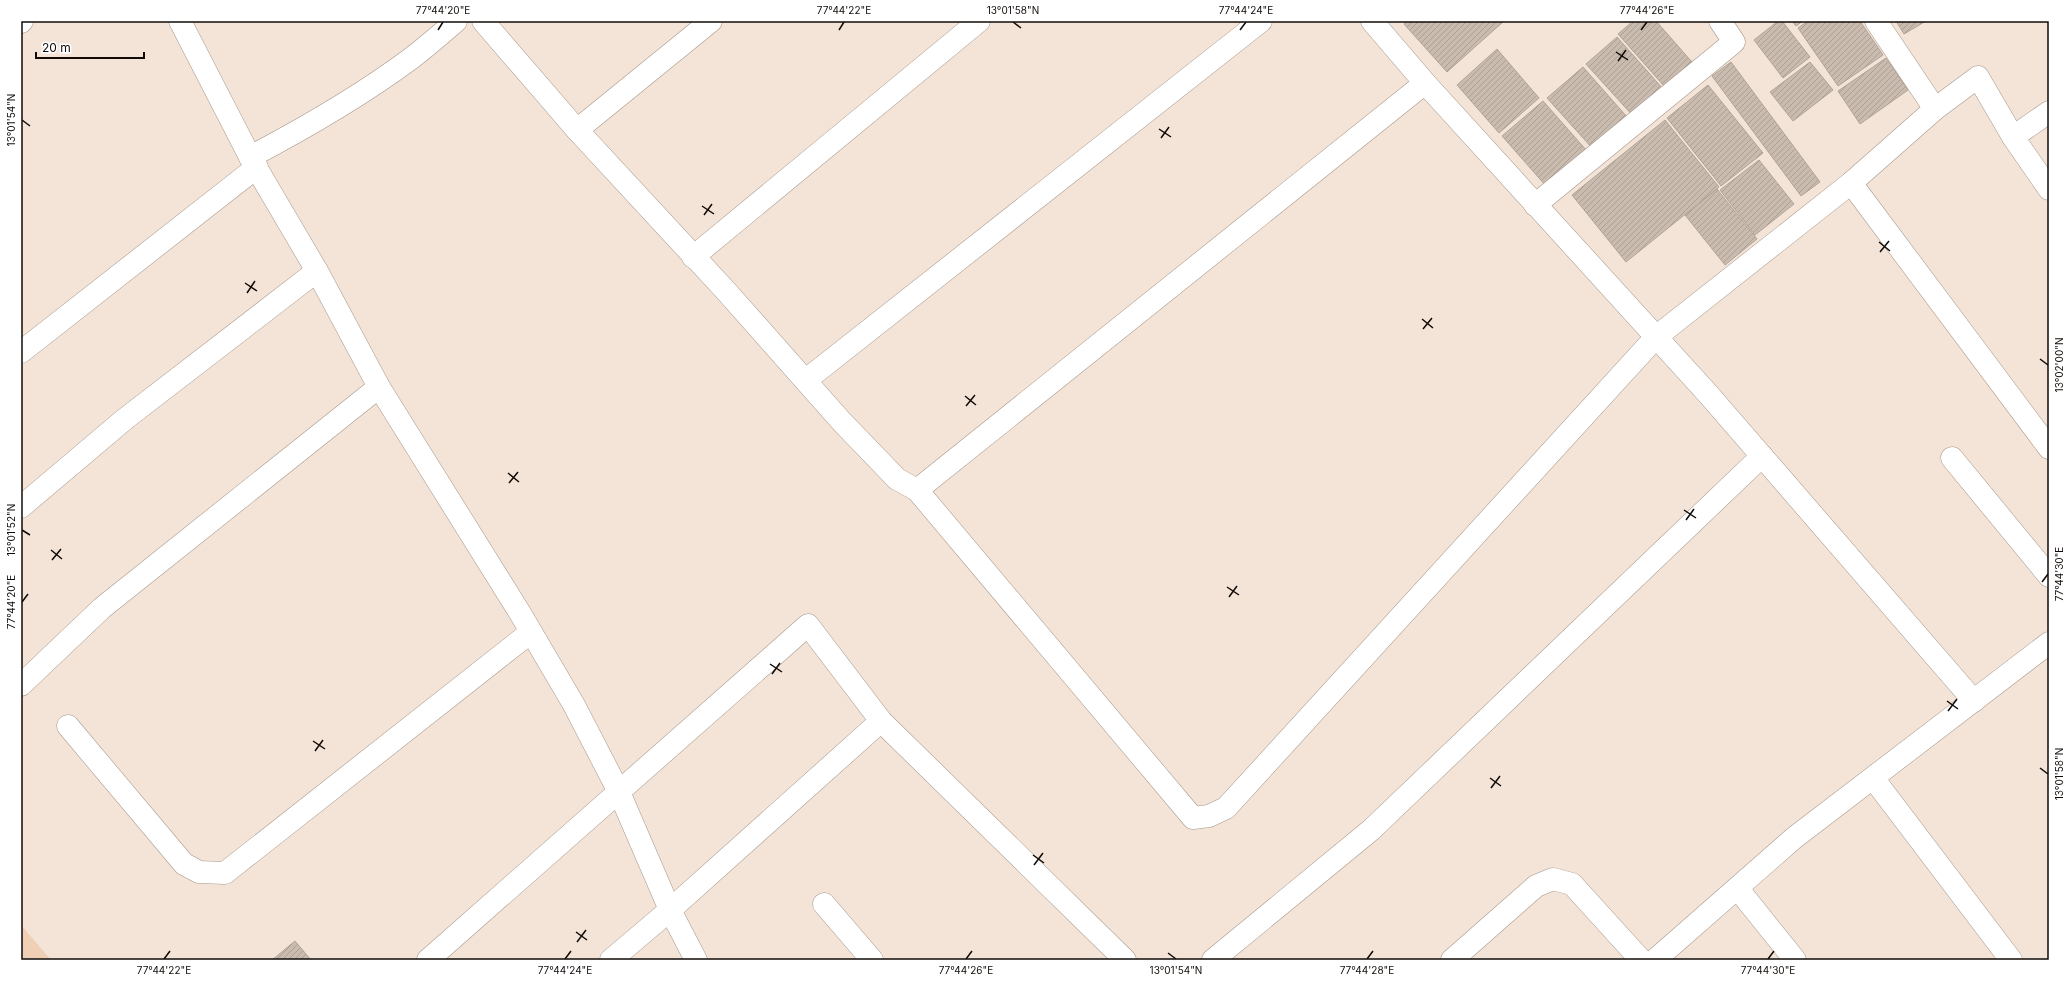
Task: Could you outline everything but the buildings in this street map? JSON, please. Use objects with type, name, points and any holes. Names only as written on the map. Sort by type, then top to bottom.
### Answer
[{"type":"street","points":[[180,21],[254,162],[317,271],[378,387],[531,632],[574,705],[619,792],[670,910],[696,960]]},
{"type":"street","points":[[21,352],[254,162],[410,60],[456,21]]},
{"type":"street","points":[[483,21],[577,130],[806,380],[842,422],[897,479],[917,490],[1193,818],[1209,816],[1226,808],[1656,337],[1850,183],[1935,109],[1978,77],[2013,137],[2049,189]]},
{"type":"street","points":[[577,130],[711,21]]},
{"type":"street","points":[[693,257],[979,21]]},
{"type":"street","points":[[806,380],[1261,21]]},
{"type":"street","points":[[1372,21],[1425,83],[1762,456],[1974,701]]},
{"type":"street","points":[[1535,205],[1734,42],[1720,21]]},
{"type":"street","points":[[1876,21],[1935,109]]},
{"type":"street","points":[[917,490],[1425,83]]},
{"type":"street","points":[[2013,137],[2049,112]]},
{"type":"street","points":[[1850,183],[2049,448]]},
{"type":"street","points":[[21,508],[125,419],[317,271]]},
{"type":"street","points":[[21,685],[102,608],[378,387]]},
{"type":"street","points":[[1213,960],[1372,830],[1762,456]]},
{"type":"street","points":[[1952,458],[2049,576]]},
{"type":"street","points":[[428,960],[808,625],[881,721],[1124,960]]},
{"type":"street","points":[[68,726],[184,864],[199,872],[225,873],[531,632]]},
{"type":"street","points":[[1655,960],[1738,889],[1794,838],[2049,643]]},
{"type":"street","points":[[611,960],[670,910],[881,721]]},
{"type":"street","points":[[1873,778],[2011,960]]},
{"type":"street","points":[[1452,960],[1536,886],[1553,879],[1572,884],[1640,960]]},
{"type":"street","points":[[1738,889],[1795,960]]},
{"type":"street","points":[[824,904],[872,960]]},
{"type":"shaded area","points":[[21,925],[51,960],[21,960]]}]
